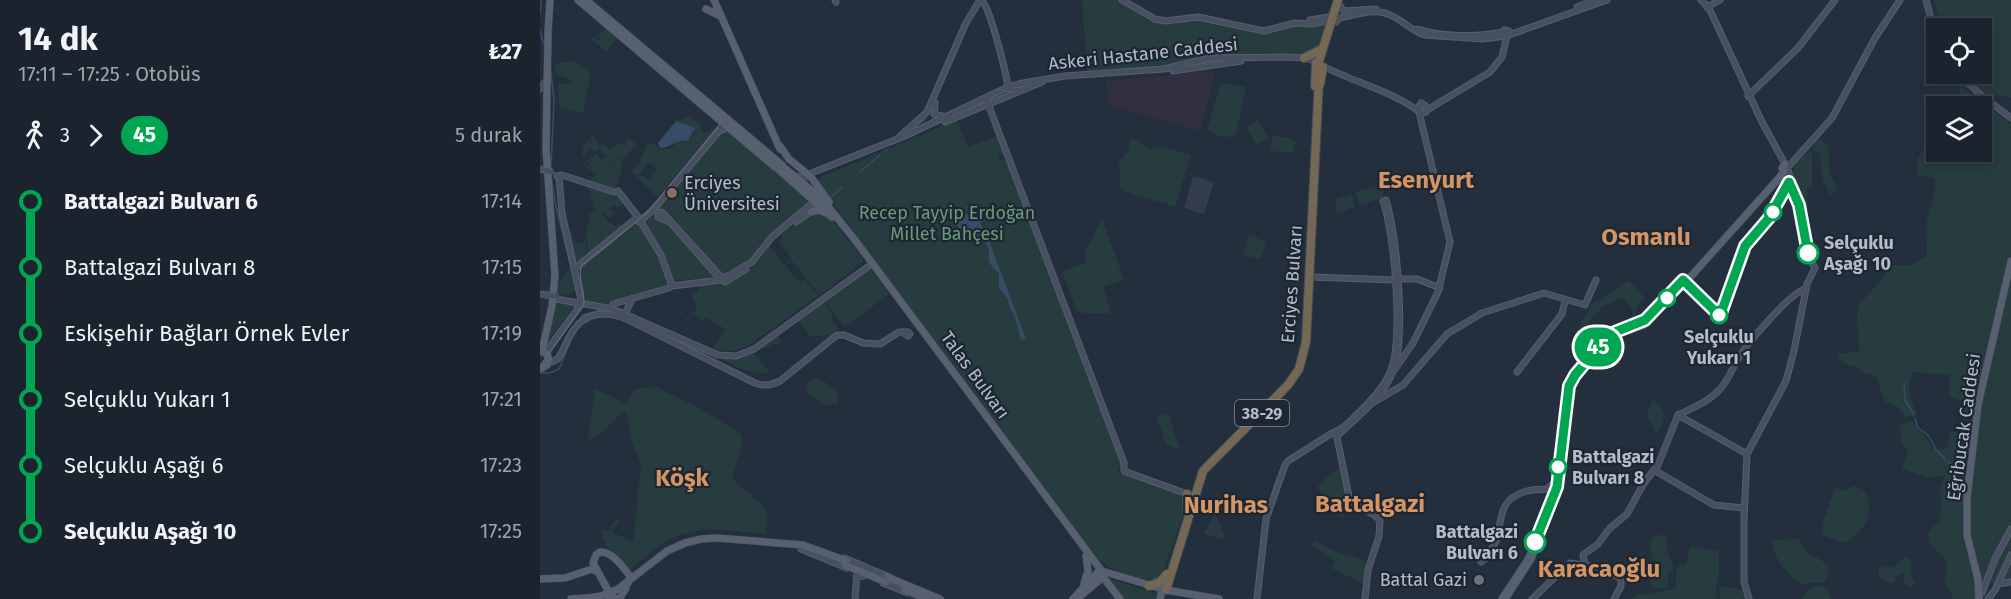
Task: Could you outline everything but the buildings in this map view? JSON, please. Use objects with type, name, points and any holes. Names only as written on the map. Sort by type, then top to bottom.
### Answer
[{"type":"highway","points":[[1314,122],[1314,97],[1320,64],[1339,2]]},
{"type":"highway","name":"Erciyes Bulvarı","points":[[1164,590],[1198,472],[1206,460],[1286,382],[1296,367],[1303,341],[1314,122],[1320,64],[1339,2]]},
{"type":"highway","name":"Erciyes Bulvarı","points":[[1164,590],[1186,509],[1203,471],[1281,393],[1299,369],[1306,347],[1320,64]]},
{"type":"highway","points":[[1149,585],[1159,583],[1164,590],[1169,587],[1176,592]]},
{"type":"main road","points":[[540,369],[545,354],[544,342],[553,268],[543,156],[542,92],[545,0]]},
{"type":"main road","points":[[544,342],[552,301],[555,269],[546,149],[550,0]]},
{"type":"main road","name":"Talas Bulvarı","points":[[578,0],[728,128],[779,166],[817,200],[870,263],[1118,599]]},
{"type":"main road","name":"Talas Bulvarı","points":[[586,0],[770,155],[779,166],[791,173],[817,200],[870,263],[1088,556]]},
{"type":"main road","points":[[711,3],[721,10],[791,173]]},
{"type":"main road","points":[[711,3],[721,10]]},
{"type":"main road","points":[[770,155],[776,154],[780,149]]},
{"type":"main road","points":[[779,166],[780,149]]},
{"type":"main road","points":[[780,149],[811,176],[1076,534],[1081,544]]},
{"type":"main road","points":[[1504,599],[1531,559],[1560,486],[1572,384],[1607,341],[1615,335],[1644,325],[1653,317],[1785,168]]},
{"type":"main road","points":[[809,210],[817,200]]},
{"type":"main road","points":[[809,210],[819,210],[829,214]]},
{"type":"main road","name":"Eğribucak Caddesi","points":[[1982,597],[1967,535],[1967,498],[1981,392],[2011,261]]},
{"type":"main road","name":"Eğribucak Caddesi","points":[[1982,597],[1970,539],[1968,521],[1970,495],[1984,387],[2011,268]]},
{"type":"main road","points":[[1504,599],[1529,558],[1558,481],[1566,392],[1572,380],[1607,337],[1645,320],[1683,282]]},
{"type":"main road","points":[[603,599],[626,585],[677,545],[697,539],[717,538],[804,548],[922,595],[940,599]]},
{"type":"main road","points":[[600,552],[610,555],[630,576],[617,599],[609,595],[592,570],[594,560],[600,552]]},
{"type":"main road","points":[[1088,556],[1117,575],[1164,590]]},
{"type":"main road","points":[[1073,599],[1088,574],[1088,556]]},
{"type":"main road","points":[[594,560],[609,584],[626,585]]},
{"type":"main road","points":[[587,598],[603,593],[604,588],[592,570]]},
{"type":"main road","points":[[540,579],[565,578],[592,570]]},
{"type":"main road","points":[[1081,588],[1101,574],[1117,575]]},
{"type":"main road","points":[[1101,574],[1197,599]]},
{"type":"main road","points":[[1079,599],[1101,574]]},
{"type":"main road","points":[[571,599],[607,594],[626,585]]},
{"type":"main road","points":[[1176,592],[1219,599]]},
{"type":"street","points":[[1122,0],[1155,19],[1165,21],[1198,17],[1262,31],[1295,23],[1311,24],[1332,19]]},
{"type":"street","points":[[1129,0],[1163,17],[1202,14],[1260,27],[1295,20],[1332,19],[1380,12],[1388,14],[1417,33],[1482,39],[1506,34],[1607,0]]},
{"type":"street","points":[[1339,2],[1344,11],[1386,9],[1412,26],[1428,32],[1475,35],[1506,34],[1595,0]]},
{"type":"street","points":[[1701,0],[1707,7],[1748,96],[1791,180],[1803,221],[1808,255],[1815,266],[1806,289],[1786,381],[1747,454],[1744,582],[1749,599]]},
{"type":"street","points":[[1707,7],[1720,0]]},
{"type":"street","points":[[1748,96],[1798,48],[1835,0]]},
{"type":"street","points":[[1785,168],[1830,114],[1880,25],[1898,0]]},
{"type":"street","points":[[1928,0],[1934,18]]},
{"type":"street","points":[[1928,0],[1932,18]]},
{"type":"street","points":[[983,2],[991,16],[1010,79],[1015,85],[1013,93]]},
{"type":"street","points":[[946,117],[936,116],[933,107],[983,2]]},
{"type":"street","points":[[897,139],[927,112],[968,20],[983,2]]},
{"type":"street","points":[[991,16],[1008,87],[1013,93]]},
{"type":"street","points":[[1423,109],[1487,71],[1499,56],[1506,34]]},
{"type":"street","name":"Askeri Hastane Caddesi","points":[[988,101],[1000,91],[1015,85],[1065,76],[1168,68],[1210,58],[1320,64]]},
{"type":"street","name":"Askeri Hastane Caddesi","points":[[988,101],[1039,83],[1062,79],[1156,73],[1236,61],[1288,60],[1320,64]]},
{"type":"street","points":[[1320,64],[1423,109]]},
{"type":"street","points":[[1000,91],[1007,79]]},
{"type":"street","points":[[1970,84],[1982,96],[2011,117]]},
{"type":"street","points":[[1748,96],[1781,157],[1795,191]]},
{"type":"street","points":[[791,173],[802,178],[811,176],[988,101]]},
{"type":"street","points":[[988,101],[1126,469],[1192,494]]},
{"type":"street","points":[[988,101],[1126,469]]},
{"type":"street","points":[[811,176],[912,136],[976,105],[991,113]]},
{"type":"street","points":[[1423,109],[1427,141]]},
{"type":"street","points":[[1423,109],[1425,122]]},
{"type":"street","points":[[1372,402],[1413,343],[1440,288],[1447,259],[1449,236],[1427,141],[1423,109]]},
{"type":"street","points":[[728,128],[718,131],[654,209],[582,261],[575,269],[578,309],[545,354],[556,357],[581,321],[592,315],[612,313],[755,383],[767,386],[780,381],[837,335],[842,334],[864,342],[882,344],[906,333],[920,332]]},
{"type":"street","points":[[1781,157],[1792,159]]},
{"type":"street","points":[[1791,180],[1792,159]]},
{"type":"street","points":[[540,170],[615,191],[639,220],[661,255],[670,287]]},
{"type":"street","points":[[544,342],[577,301],[578,292],[575,269],[560,208],[558,175]]},
{"type":"street","points":[[613,304],[670,287],[723,281],[735,274],[752,262],[772,237],[809,210],[817,200],[811,176]]},
{"type":"street","points":[[1385,202],[1396,280],[1399,332],[1393,370]]},
{"type":"street","points":[[659,212],[663,213],[723,281],[670,222],[659,217],[659,212]]},
{"type":"street","points":[[540,295],[605,304],[710,351],[730,355],[747,350],[870,263]]},
{"type":"street","points":[[1310,277],[1418,279],[1440,288]]},
{"type":"street","points":[[1372,402],[1388,376],[1394,358],[1396,280]]},
{"type":"street","points":[[1258,599],[1268,520],[1288,462],[1334,436],[1372,402],[1403,385],[1447,334],[1482,313],[1544,293],[1585,305],[1596,280]]},
{"type":"street","points":[[1585,565],[1583,555],[1598,544],[1609,529],[1627,514],[1654,470],[1678,415],[1695,408],[1714,395],[1722,387],[1739,358],[1763,327],[1802,289],[1806,289]]},
{"type":"street","points":[[626,313],[632,299]]},
{"type":"street","points":[[1517,372],[1562,314],[1565,301]]},
{"type":"street","points":[[1678,415],[1747,454]]},
{"type":"street","points":[[1334,436],[1340,450],[1350,501],[1374,514],[1380,520],[1379,536],[1369,565],[1365,599]]},
{"type":"street","points":[[1654,470],[1714,505],[1744,508]]},
{"type":"street","points":[[1481,562],[1495,543],[1503,507],[1509,499],[1527,490],[1547,489],[1558,481]]},
{"type":"street","points":[[1982,597],[1993,566],[2011,529]]},
{"type":"street","points":[[804,548],[819,548],[864,566],[922,595]]},
{"type":"street","points":[[804,548],[860,574],[922,595]]},
{"type":"street","points":[[1994,599],[2001,574],[2011,555]]},
{"type":"street","points":[[1532,599],[1569,563],[1604,568],[1621,579],[1621,586],[1614,599]]},
{"type":"street","points":[[856,599],[860,574],[857,568],[864,566]]},
{"type":"street","points":[[860,574],[868,572],[864,566]]},
{"type":"street","points":[[1993,566],[2001,574]]},
{"type":"street","points":[[1987,583],[1998,585],[2011,582]]},
{"type":"street","points":[[1989,599],[1998,585]]},
{"type":"shaded area","points":[[1203,72],[1215,74],[1200,131],[1109,105],[1106,81]]},
{"type":"shaded area","points":[[1193,176],[1214,182],[1204,214],[1184,208]]},
{"type":"green space","points":[[1082,0],[1121,0],[1158,20],[1196,19],[1259,31],[1330,21],[1321,50],[1314,54],[1212,56],[1207,51],[1206,56],[1166,66],[1087,72]]},
{"type":"green space","points":[[1933,0],[2011,0],[2011,98],[1962,87],[1974,96],[1960,96],[1959,84],[1992,84],[1992,18],[1938,18]]},
{"type":"green space","points":[[605,29],[611,30],[619,37],[606,51],[591,39],[593,37],[599,40],[597,35]]},
{"type":"green space","points":[[575,62],[591,72],[583,113],[559,107],[558,83],[570,85],[572,80],[557,75],[554,64]]},
{"type":"green space","points":[[1221,83],[1246,87],[1236,135],[1232,136],[1224,137],[1207,129]]},
{"type":"green space","points":[[1992,110],[2011,124],[2011,583],[1998,585],[1975,582],[1977,599],[1953,599],[1945,580],[1947,562],[1928,541],[1929,532],[1940,519],[1939,490],[1945,475],[1927,478],[1902,468],[1908,449],[1902,445],[1899,425],[1912,420],[1933,449],[1947,449],[1950,432],[1973,432],[1975,417],[1961,416],[1963,401],[1949,397],[1950,375],[1912,372],[1909,383],[1910,393],[1917,413],[1906,418],[1897,406],[1885,402],[1876,376],[1860,372],[1859,367],[1847,365],[1837,358],[1839,353],[1859,352],[1857,317],[1859,305],[1893,265],[1910,265],[1926,257],[1927,222],[1934,195],[1935,178],[1917,175],[1917,164],[1926,148],[1926,162],[1992,162]]},
{"type":"green space","points":[[687,116],[701,124],[702,131],[707,134],[712,128],[714,130],[656,196],[637,177],[640,174],[651,182],[653,177],[651,176],[658,169],[649,163],[636,177],[632,171],[639,164],[647,144],[657,145],[659,149],[671,149],[678,140],[690,139],[694,132],[693,128],[676,121]]},
{"type":"green space","name":"Recep Tayyip Erdoğan Millet Bahçesi","points":[[957,120],[968,147],[998,136],[1004,153],[998,156],[1000,160],[1007,159],[1123,466],[1118,470],[1119,474],[1125,473],[1186,495],[1186,507],[1161,578],[1137,578],[1111,568],[1098,559],[817,182],[819,178]]},
{"type":"green space","points":[[1258,120],[1268,138],[1256,145],[1246,126]]},
{"type":"green space","points":[[721,126],[811,200],[810,202],[755,257],[729,273],[709,279],[682,280],[670,284],[666,289],[609,305],[587,301],[581,277],[583,264],[646,217]]},
{"type":"green space","points":[[1273,135],[1295,142],[1293,152],[1282,152],[1281,154],[1273,150],[1272,153],[1270,152]]},
{"type":"green space","points":[[593,136],[600,146],[602,144],[609,149],[621,143],[625,145],[626,140],[629,139],[637,144],[623,160],[616,155],[623,162],[617,194],[597,210],[594,209],[588,185],[584,185],[597,173],[587,168],[580,159],[592,169],[587,162],[589,160],[596,166],[590,159],[592,156],[599,163],[593,156],[595,153],[601,160],[605,156],[611,162],[604,170],[612,162],[601,151],[601,147],[595,152],[591,149],[582,158],[583,146],[589,140],[594,144],[589,139]]},
{"type":"green space","points":[[1131,138],[1140,141],[1150,150],[1162,147],[1191,155],[1175,207],[1130,193],[1120,187],[1119,160],[1128,151]]},
{"type":"green space","points":[[1818,139],[1828,147],[1830,172],[1837,189],[1833,194],[1830,194],[1823,180],[1819,153],[1814,151],[1815,141]]},
{"type":"green space","points":[[1809,151],[1812,153],[1812,187],[1807,188],[1809,248],[1793,171],[1797,161]]},
{"type":"green space","points":[[1371,188],[1384,191],[1382,198],[1359,205],[1356,192]]},
{"type":"green space","points":[[1352,194],[1355,207],[1335,213],[1336,199]]},
{"type":"green space","points":[[618,195],[624,204],[618,208],[614,205],[610,209],[615,213],[610,217],[602,214],[615,227],[620,223],[621,228],[605,241],[599,231],[604,241],[588,254],[586,235],[590,214]]},
{"type":"green space","points":[[818,207],[831,218],[863,260],[820,295],[792,261],[787,263],[792,259],[779,242],[781,235]]},
{"type":"green space","points":[[1102,219],[1124,280],[1103,287],[1112,314],[1083,313],[1076,309],[1062,271],[1086,263],[1086,250]]},
{"type":"green space","points":[[568,229],[576,244],[585,242],[586,255],[577,262],[574,261]]},
{"type":"green space","points":[[1249,235],[1266,242],[1261,259],[1243,255]]},
{"type":"green space","points":[[769,246],[799,282],[805,279],[818,296],[748,346],[733,351],[713,349],[725,329],[706,317],[703,321],[692,315],[688,321],[685,320],[697,308],[691,294],[697,292],[702,285],[726,283],[739,277],[756,263]]},
{"type":"green space","points":[[868,267],[889,293],[844,327],[824,299]]},
{"type":"green space","points":[[570,268],[575,291],[568,295],[556,293],[558,283]]},
{"type":"green space","points":[[1629,281],[1645,298],[1639,304],[1633,317],[1632,309],[1624,298],[1621,298],[1602,307],[1583,329],[1579,327],[1592,304]]},
{"type":"green space","points":[[555,299],[574,304],[574,306],[547,342]]},
{"type":"green space","points":[[823,301],[839,329],[831,335],[810,336],[797,317]]},
{"type":"green space","points":[[776,333],[781,341],[780,344],[773,344],[764,349],[760,347],[753,353],[770,372],[749,371],[714,355],[743,354]]},
{"type":"green space","points":[[812,379],[820,380],[832,387],[838,394],[837,404],[827,406],[808,393],[806,385]]},
{"type":"green space","points":[[656,387],[703,410],[742,435],[743,442],[732,477],[765,508],[768,518],[765,534],[706,530],[692,531],[678,536],[648,554],[630,570],[607,547],[600,529],[608,531],[619,516],[618,524],[611,532],[633,541],[641,464],[632,443],[624,411],[599,435],[588,440],[595,389],[626,402],[635,389]]},
{"type":"green space","points":[[1652,399],[1660,407],[1663,416],[1662,425],[1656,435],[1647,414]]},
{"type":"green space","points":[[1163,413],[1169,416],[1180,450],[1166,445],[1157,417]]},
{"type":"green space","points":[[1338,469],[1341,469],[1349,505],[1343,518],[1329,511],[1328,502],[1318,487]]},
{"type":"green space","points":[[1854,486],[1864,490],[1869,505],[1867,520],[1859,533],[1846,543],[1822,535],[1823,522],[1835,488],[1843,491]]},
{"type":"green space","points":[[1215,513],[1226,540],[1204,534]]},
{"type":"green space","points":[[1666,535],[1668,553],[1674,570],[1669,570],[1667,588],[1655,589],[1650,584],[1654,567],[1650,545],[1654,537]]},
{"type":"green space","points":[[1799,539],[1807,552],[1827,564],[1829,572],[1824,582],[1800,584],[1782,565],[1775,554],[1772,541]]},
{"type":"green space","points":[[1314,541],[1337,552],[1366,561],[1365,584],[1331,568],[1335,561],[1312,546]]},
{"type":"green space","points":[[1690,547],[1719,551],[1717,599],[1632,599],[1638,595],[1675,589],[1677,567],[1686,564]]},
{"type":"green space","points":[[1905,557],[1912,563],[1910,572],[1915,583],[1913,586],[1909,587],[1904,583],[1904,575],[1901,573],[1892,583],[1881,579],[1878,574],[1879,568],[1886,565],[1894,568]]},
{"type":"green space","points":[[1107,580],[1114,580],[1158,594],[1157,599],[1121,599]]},
{"type":"green space","points":[[1819,585],[1828,591],[1831,599],[1801,599],[1807,591]]},
{"type":"green space","points":[[1719,586],[1743,590],[1748,599],[1720,599]]},
{"type":"water","points":[[676,121],[695,128],[688,141],[684,140],[660,148],[658,143]]},
{"type":"water","points":[[942,207],[948,207],[951,212],[959,216],[977,211],[1026,339],[1021,340],[1008,299],[999,287],[999,274],[990,263],[987,245],[982,240],[962,231],[952,218],[935,218],[934,215]]},
{"type":"waterway","points":[[540,14],[541,0]]},
{"type":"waterway","points":[[540,29],[543,43]]},
{"type":"waterway","points":[[551,72],[554,100],[551,166]]},
{"type":"waterway","points":[[910,130],[923,121],[929,113]]},
{"type":"waterway","points":[[860,172],[880,155]]},
{"type":"waterway","points":[[551,174],[555,202],[570,264]]},
{"type":"waterway","points":[[831,197],[842,187]]},
{"type":"waterway","points":[[573,277],[576,291]]},
{"type":"waterway","points":[[580,320],[582,315],[601,310]]},
{"type":"waterway","points":[[550,373],[559,369],[574,333]]},
{"type":"waterway","points":[[542,373],[548,373]]},
{"type":"waterway","points":[[1904,383],[1905,400],[1914,415]]},
{"type":"waterway","points":[[1915,419],[1918,428],[1929,436],[1936,450],[1946,460]]},
{"type":"waterway","points":[[1948,462],[1965,473],[1966,481]]},
{"type":"waterway","points":[[1964,507],[1964,529]]},
{"type":"waterway","points":[[1971,563],[1975,582]]},
{"type":"tram line","points":[[540,366],[583,306],[584,296],[580,275],[582,265],[647,213],[721,123],[720,117],[583,0]]},
{"type":"bus line","name":"45","points":[[1535,542],[1557,487],[1566,392],[1575,375],[1603,341],[1611,334],[1645,320],[1683,280],[1720,316],[1745,246],[1769,218],[1789,182],[1795,191],[1799,205],[1808,253]]},
{"type":"place","name":"Erciyes Üniversitesi","points":[[672,193]]},
{"type":"place","name":"Selçuklu Aşağı 10","points":[[1808,253]]},
{"type":"place","name":"Selçuklu Yukarı 1","points":[[1719,315]]},
{"type":"place","name":"Battalgazi Bulvarı 8","points":[[1558,467]]},
{"type":"place","name":"Battalgazi Bulvarı 6","points":[[1535,542]]},
{"type":"place","name":"Battal Gazi","points":[[1479,580]]},
{"type":"district","name":"Esenyurt","points":[[1426,180]]},
{"type":"district","name":"Osmanlı","points":[[1646,237]]},
{"type":"district","name":"Köşk","points":[[682,478]]},
{"type":"district","name":"Battalgazi","points":[[1370,504]]},
{"type":"district","name":"Nurihas","points":[[1226,505]]},
{"type":"district","name":"Karacaoğlu","points":[[1599,569]]}]
